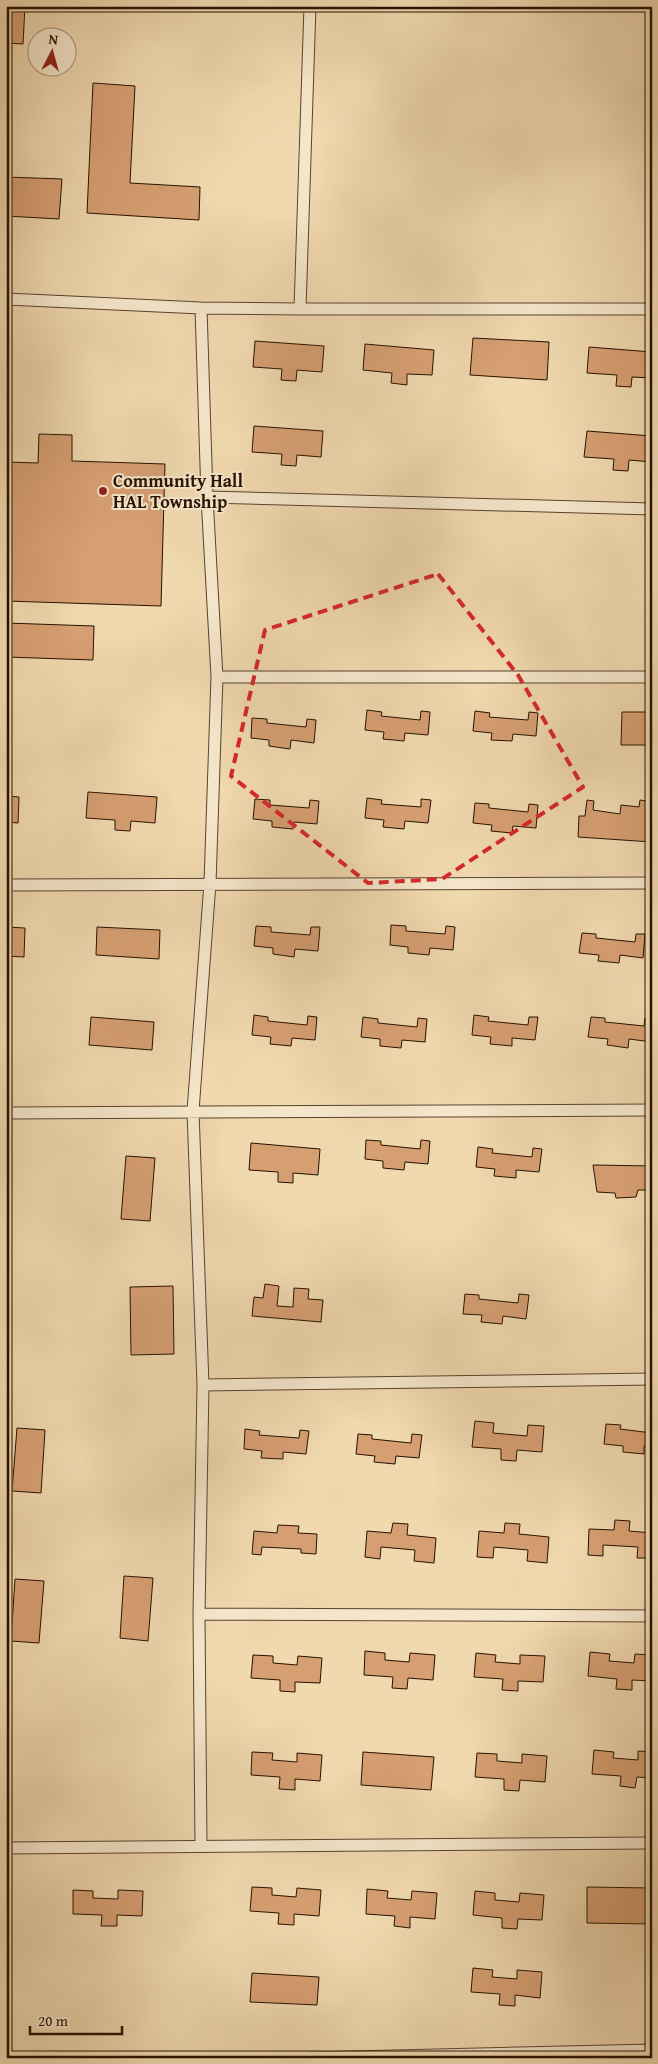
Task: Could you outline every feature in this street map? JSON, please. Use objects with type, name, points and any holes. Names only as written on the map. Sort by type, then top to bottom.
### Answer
[{"type":"lane","points":[[300,309],[310,6]]},
{"type":"lane","points":[[6,299],[201,308],[652,309]]},
{"type":"lane","points":[[201,308],[207,497],[217,677],[210,883],[193,1112],[203,1385],[199,1614],[201,1846]]},
{"type":"lane","points":[[207,497],[652,509]]},
{"type":"lane","points":[[217,677],[652,677]]},
{"type":"lane","points":[[6,884],[652,883]]},
{"type":"lane","points":[[6,1113],[652,1110]]},
{"type":"lane","points":[[203,1385],[652,1379]]},
{"type":"lane","points":[[199,1614],[652,1616]]},
{"type":"lane","points":[[6,1848],[652,1843]]},
{"type":"lane","points":[[310,2058],[652,2050]]},
{"type":"highlighted area","points":[[438,574],[518,675],[583,787],[442,879],[368,883],[231,776],[265,630]]},
{"type":"building","points":[[6,6],[25,6],[23,44],[6,43]]},
{"type":"building","points":[[93,83],[135,86],[130,183],[200,187],[199,220],[87,213]]},
{"type":"building","points":[[6,177],[62,179],[59,219],[6,216]]},
{"type":"building","points":[[473,338],[549,342],[547,380],[470,375]]},
{"type":"building","points":[[255,341],[324,346],[322,372],[297,370],[296,381],[281,380],[282,369],[253,367]]},
{"type":"building","points":[[365,344],[434,350],[432,375],[407,374],[407,385],[391,383],[392,373],[363,370]]},
{"type":"building","points":[[589,347],[652,352],[652,378],[632,377],[631,387],[616,386],[617,375],[587,373]]},
{"type":"building","points":[[254,426],[323,431],[321,457],[297,455],[296,466],[281,465],[282,454],[252,452]]},
{"type":"building","points":[[587,431],[652,436],[652,462],[629,460],[628,471],[613,470],[614,459],[584,457]]},
{"type":"building","points":[[39,434],[72,435],[72,461],[165,464],[161,606],[6,601],[6,462],[38,463]]},
{"type":"building","points":[[6,623],[94,626],[93,660],[6,657]]},
{"type":"building","points":[[367,710],[382,712],[381,716],[420,720],[421,711],[430,712],[428,735],[405,733],[404,741],[383,739],[384,732],[365,730]]},
{"type":"building","points":[[475,711],[490,713],[489,717],[528,720],[529,712],[538,713],[536,736],[513,734],[512,741],[491,740],[492,733],[473,731]]},
{"type":"building","points":[[622,712],[652,712],[652,745],[621,745]]},
{"type":"building","points":[[252,718],[267,719],[267,723],[306,727],[307,719],[316,720],[314,743],[291,740],[290,749],[269,746],[269,740],[251,738]]},
{"type":"building","points":[[88,792],[157,797],[155,823],[131,821],[130,831],[115,830],[115,820],[86,818]]},
{"type":"building","points":[[6,796],[19,797],[18,823],[6,822]]},
{"type":"building","points":[[367,798],[382,800],[381,804],[421,807],[421,799],[431,800],[428,823],[405,821],[404,829],[383,827],[384,820],[365,818]]},
{"type":"building","points":[[255,799],[270,800],[270,805],[309,808],[310,800],[319,801],[317,824],[294,822],[293,829],[272,827],[272,821],[253,819]]},
{"type":"building","points":[[587,800],[594,801],[593,810],[620,814],[621,805],[639,807],[640,800],[652,802],[652,842],[578,837],[579,816],[585,816]]},
{"type":"building","points":[[475,803],[489,804],[489,808],[528,812],[529,804],[538,805],[536,828],[513,826],[512,833],[491,831],[492,825],[473,823]]},
{"type":"building","points":[[391,925],[406,926],[406,931],[445,934],[446,926],[455,927],[453,950],[430,948],[429,955],[408,953],[408,947],[390,945]]},
{"type":"building","points":[[256,926],[271,927],[271,932],[310,935],[311,927],[320,927],[318,951],[295,949],[294,957],[273,954],[273,948],[254,946]]},
{"type":"building","points":[[6,927],[25,928],[24,957],[6,956]]},
{"type":"building","points":[[97,927],[160,930],[159,959],[96,955]]},
{"type":"building","points":[[582,933],[596,934],[596,938],[635,942],[636,934],[645,934],[643,958],[620,955],[619,963],[598,961],[599,955],[579,953]]},
{"type":"building","points":[[254,1015],[268,1017],[268,1021],[307,1025],[308,1016],[317,1017],[315,1040],[292,1038],[291,1046],[270,1044],[271,1037],[252,1035]]},
{"type":"building","points":[[474,1015],[489,1017],[488,1021],[528,1025],[529,1017],[538,1017],[535,1040],[512,1038],[512,1046],[490,1044],[491,1037],[472,1035]]},
{"type":"building","points":[[91,1017],[154,1022],[152,1050],[89,1045]]},
{"type":"building","points":[[363,1017],[378,1019],[378,1023],[417,1027],[418,1018],[427,1019],[425,1042],[402,1040],[401,1048],[380,1046],[380,1039],[361,1037]]},
{"type":"building","points":[[591,1017],[605,1018],[605,1022],[644,1026],[645,1018],[652,1018],[652,1042],[629,1039],[628,1048],[607,1045],[608,1039],[588,1037]]},
{"type":"building","points":[[366,1140],[381,1141],[381,1145],[420,1149],[421,1140],[430,1141],[428,1164],[405,1162],[404,1170],[383,1168],[383,1161],[365,1159]]},
{"type":"building","points":[[251,1143],[320,1149],[318,1175],[293,1173],[293,1183],[278,1182],[278,1172],[249,1170]]},
{"type":"building","points":[[478,1147],[493,1149],[492,1153],[532,1157],[533,1148],[542,1149],[539,1172],[516,1170],[516,1178],[494,1176],[495,1169],[476,1167]]},
{"type":"building","points":[[126,1156],[155,1158],[150,1221],[121,1219]]},
{"type":"building","points":[[593,1165],[652,1166],[652,1190],[638,1190],[636,1197],[616,1198],[615,1193],[597,1192]]},
{"type":"building","points":[[265,1284],[279,1286],[277,1306],[293,1307],[294,1288],[309,1289],[308,1299],[323,1300],[321,1322],[252,1316],[254,1297],[263,1298]]},
{"type":"building","points":[[173,1286],[174,1354],[131,1355],[130,1287]]},
{"type":"building","points":[[465,1294],[479,1295],[479,1299],[518,1303],[519,1294],[529,1295],[526,1319],[503,1316],[502,1324],[481,1322],[482,1315],[463,1314]]},
{"type":"building","points":[[475,1421],[494,1423],[493,1433],[527,1436],[528,1425],[544,1426],[542,1452],[517,1450],[516,1461],[501,1460],[501,1449],[472,1447]]},
{"type":"building","points":[[606,1424],[621,1425],[620,1429],[652,1433],[652,1447],[644,1446],[644,1454],[623,1452],[623,1446],[604,1444]]},
{"type":"building","points":[[17,1428],[45,1430],[41,1493],[12,1491]]},
{"type":"building","points":[[245,1429],[260,1431],[259,1435],[299,1438],[300,1430],[309,1431],[306,1454],[283,1452],[283,1459],[261,1458],[262,1451],[244,1449]]},
{"type":"building","points":[[358,1434],[372,1435],[372,1439],[411,1443],[412,1434],[422,1435],[419,1458],[396,1456],[395,1464],[374,1462],[375,1456],[356,1454]]},
{"type":"building","points":[[615,1520],[630,1521],[629,1531],[652,1533],[652,1558],[637,1558],[638,1547],[603,1545],[603,1556],[588,1555],[589,1529],[614,1530]]},
{"type":"building","points":[[393,1523],[408,1524],[407,1535],[436,1538],[434,1563],[414,1561],[415,1550],[381,1547],[380,1559],[365,1557],[367,1531],[391,1533]]},
{"type":"building","points":[[505,1523],[520,1524],[519,1534],[549,1537],[547,1563],[527,1561],[528,1550],[494,1547],[493,1558],[477,1557],[479,1531],[504,1533]]},
{"type":"building","points":[[278,1525],[299,1526],[298,1533],[317,1534],[316,1554],[301,1553],[301,1549],[262,1547],[261,1555],[252,1554],[254,1531],[277,1533]]},
{"type":"building","points":[[124,1576],[153,1578],[148,1641],[120,1638]]},
{"type":"building","points":[[15,1579],[44,1581],[39,1643],[11,1641]]},
{"type":"building","points":[[365,1651],[385,1653],[385,1660],[409,1662],[410,1653],[435,1655],[433,1680],[408,1678],[407,1689],[392,1688],[393,1677],[364,1675]]},
{"type":"building","points":[[590,1652],[610,1654],[609,1661],[634,1663],[635,1654],[652,1655],[652,1681],[632,1680],[632,1690],[616,1689],[617,1679],[588,1676]]},
{"type":"building","points":[[476,1653],[496,1655],[495,1662],[520,1664],[520,1655],[545,1656],[543,1682],[518,1681],[518,1691],[502,1690],[503,1679],[474,1677]]},
{"type":"building","points":[[253,1655],[273,1656],[273,1663],[297,1665],[298,1656],[322,1658],[320,1683],[295,1682],[295,1692],[280,1691],[280,1680],[251,1678]]},
{"type":"building","points":[[594,1750],[614,1752],[613,1758],[638,1760],[638,1751],[652,1752],[652,1778],[637,1777],[635,1788],[620,1786],[621,1776],[592,1774]]},
{"type":"building","points":[[252,1752],[273,1753],[272,1760],[297,1762],[297,1753],[322,1755],[320,1781],[295,1779],[295,1790],[279,1789],[280,1777],[251,1775]]},
{"type":"building","points":[[363,1752],[434,1757],[431,1790],[361,1785]]},
{"type":"building","points":[[477,1753],[497,1754],[497,1761],[522,1763],[522,1754],[547,1756],[545,1782],[520,1780],[519,1791],[504,1790],[504,1779],[475,1777]]},
{"type":"building","points":[[252,1887],[272,1888],[272,1895],[296,1897],[297,1888],[321,1890],[319,1916],[294,1914],[294,1925],[278,1924],[279,1913],[250,1911]]},
{"type":"building","points":[[587,1887],[652,1888],[652,1924],[587,1923]]},
{"type":"building","points":[[367,1889],[388,1891],[387,1898],[411,1900],[412,1891],[437,1893],[435,1919],[410,1917],[410,1928],[394,1926],[395,1916],[366,1914]]},
{"type":"building","points":[[73,1890],[93,1891],[93,1898],[118,1899],[118,1890],[143,1891],[142,1916],[117,1915],[117,1926],[101,1926],[102,1915],[73,1914]]},
{"type":"building","points":[[475,1891],[495,1893],[495,1900],[519,1902],[520,1893],[544,1895],[542,1920],[518,1919],[517,1929],[502,1928],[502,1918],[473,1915]]},
{"type":"building","points":[[473,1968],[493,1970],[492,1977],[517,1979],[517,1970],[542,1972],[540,1998],[515,1995],[515,2006],[499,2005],[500,1994],[471,1992]]},
{"type":"building","points":[[252,1973],[319,1977],[317,2005],[250,2002]]},
{"type":"place","name":"Community Hall HAL Township","points":[[103,491]]}]
